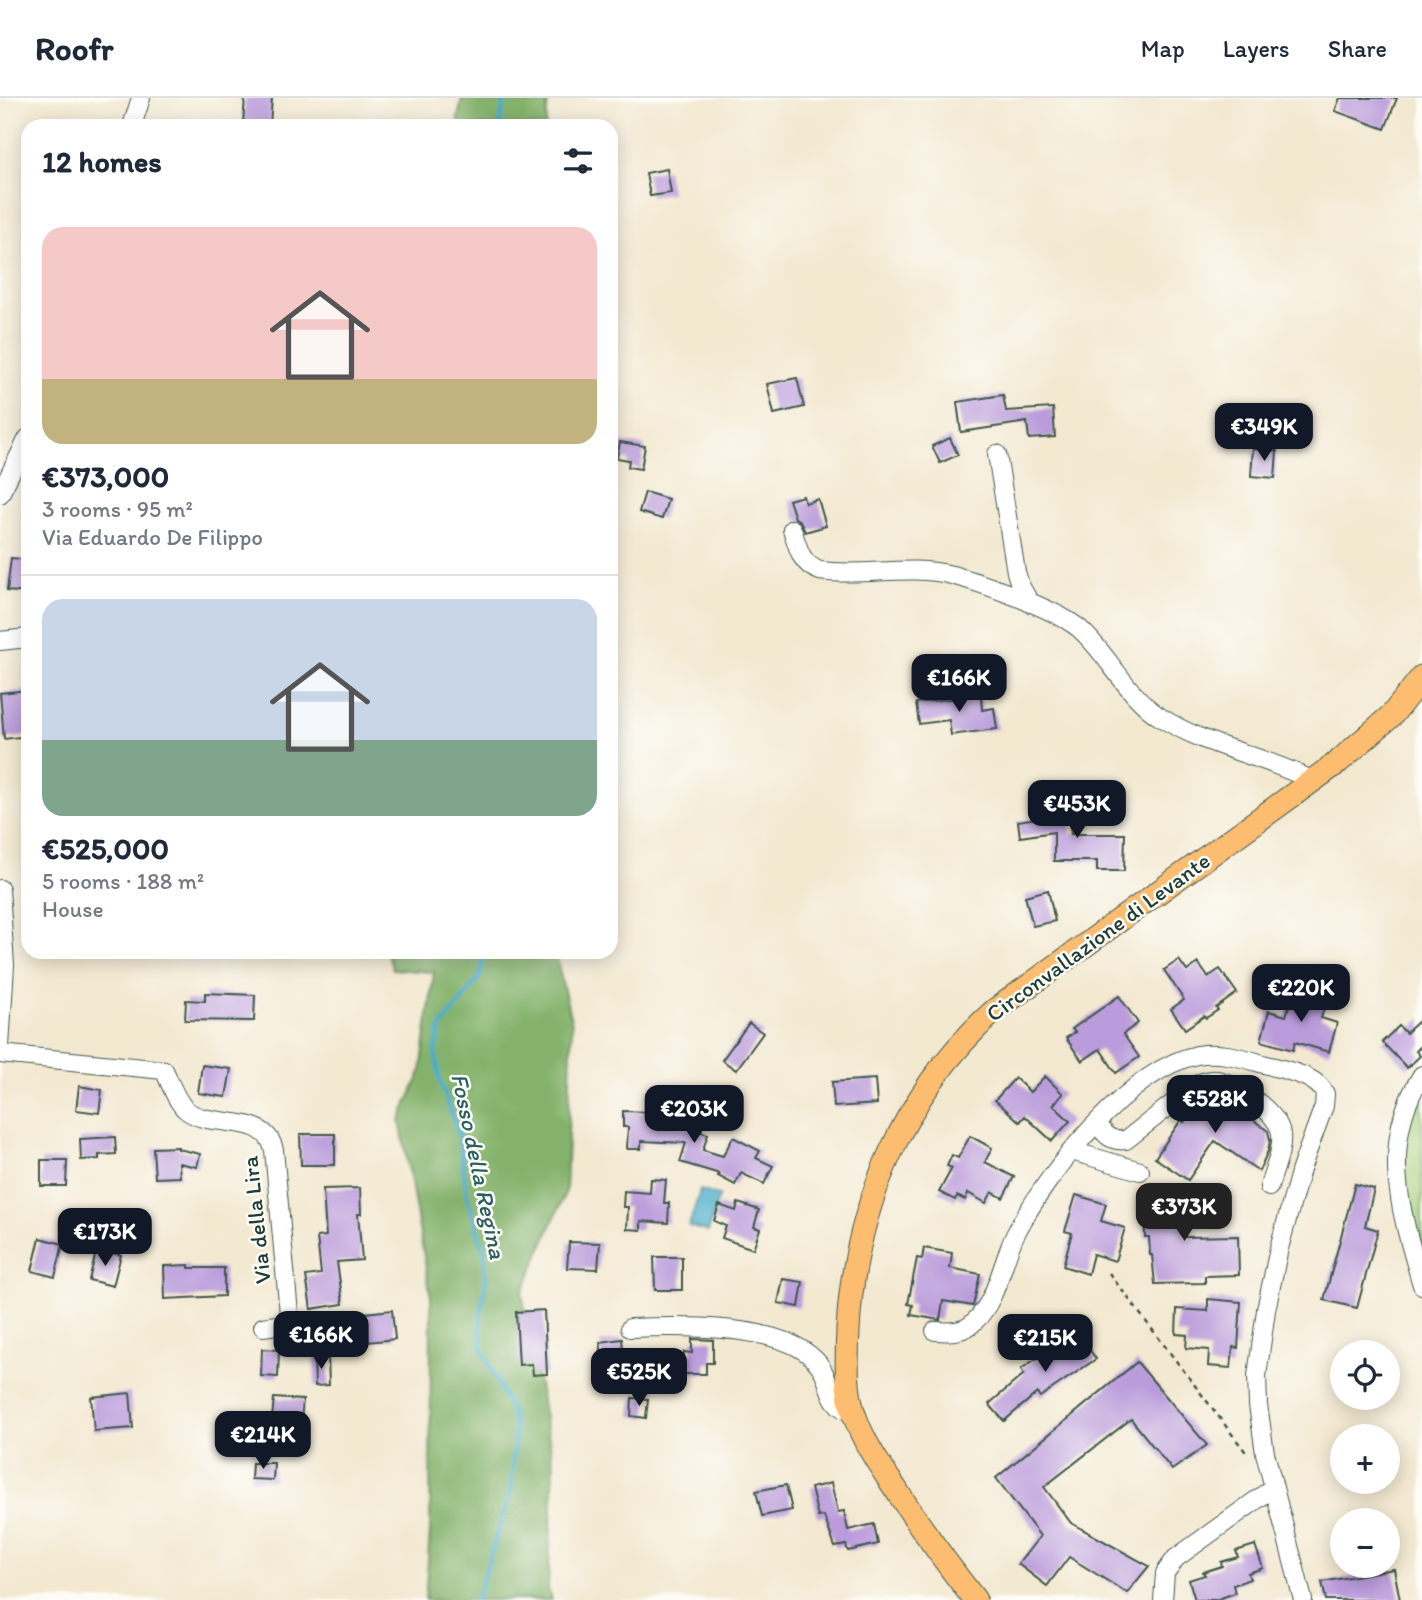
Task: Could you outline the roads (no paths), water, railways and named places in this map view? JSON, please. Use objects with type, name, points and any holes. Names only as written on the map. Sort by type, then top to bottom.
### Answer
[{"type":"main road","name":"Circonvallazione di Levante","points":[[975,1600],[895,1489],[871,1451],[853,1413],[847,1376],[849,1316],[856,1264],[890,1151],[909,1114],[933,1077],[975,1028],[1005,1002],[1313,781],[1378,729],[1405,701],[1422,677]]},
{"type":"street","points":[[134,119],[141,98]]},
{"type":"street","points":[[0,494],[21,452]]},
{"type":"street","points":[[997,454],[1016,572],[1030,603]]},
{"type":"street","points":[[792,529],[801,557],[810,567],[820,571],[946,573],[1064,617],[1081,629],[1134,696],[1171,723],[1208,741],[1279,765],[1313,781]]},
{"type":"street","points":[[0,641],[21,639]]},
{"type":"street","points":[[0,889],[5,965],[0,1047]]},
{"type":"street","name":"Via della Lira","points":[[0,1054],[164,1070],[180,1103],[190,1113],[248,1125],[267,1134],[274,1150],[289,1314],[283,1324],[263,1327]]},
{"type":"street","points":[[935,1331],[962,1330],[982,1313],[1019,1227],[1049,1180],[1098,1123],[1152,1077],[1185,1059],[1205,1054],[1257,1062],[1309,1079],[1324,1091],[1324,1106],[1306,1151],[1283,1229],[1261,1338],[1257,1376],[1263,1443],[1303,1600]]},
{"type":"street","points":[[1422,1075],[1407,1104],[1400,1126],[1398,1177],[1399,1205],[1422,1285]]},
{"type":"street","points":[[1098,1123],[1103,1133],[1112,1139],[1126,1140],[1196,1085],[1209,1080],[1224,1083],[1262,1106],[1278,1124],[1281,1132],[1280,1146],[1269,1186]]},
{"type":"street","points":[[1072,1151],[1140,1171]]},
{"type":"street","points":[[630,1328],[714,1328],[750,1333],[783,1342],[805,1352],[818,1362],[835,1403],[845,1411],[853,1413]]},
{"type":"street","points":[[1163,1600],[1165,1573],[1176,1558],[1273,1488]]},
{"type":"water","points":[[700,1190],[719,1196],[708,1232],[689,1226]]},
{"type":"waterway","name":"Fosso della Regina","points":[[500,119],[505,98]]},
{"type":"waterway","name":"Fosso della Regina","points":[[476,1600],[511,1491],[515,1431],[511,1412],[481,1346],[485,1255],[467,1196],[459,1136],[440,1081],[435,1051],[441,1027],[479,978],[482,959]]}]
